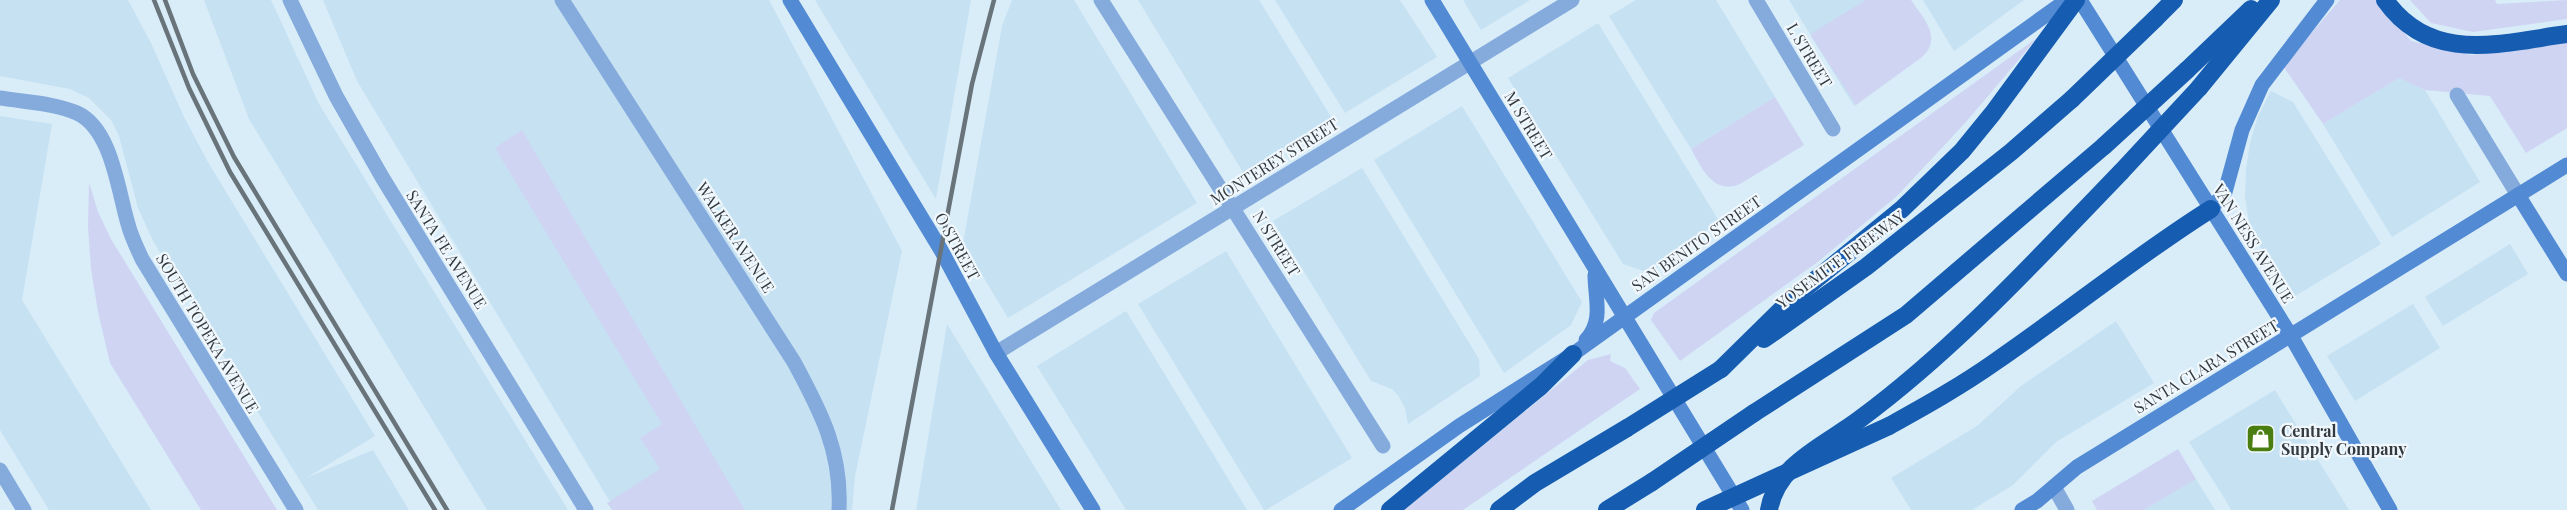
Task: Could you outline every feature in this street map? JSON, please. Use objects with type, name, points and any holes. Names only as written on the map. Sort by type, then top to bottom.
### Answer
[{"type":"highway","points":[[1721,369],[1792,299],[1902,209],[1962,150],[2078,0]]},
{"type":"highway","name":"YOSEMITE FREEWAY","points":[[1499,510],[1535,483],[1721,369],[1866,267],[2011,152],[2072,99],[2174,0]]},
{"type":"highway","points":[[1607,510],[1906,315],[2104,146],[2260,0]]},
{"type":"highway","points":[[1770,510],[1776,488],[1791,469],[1860,419],[1957,338],[2010,288],[2199,88],[2271,0]]},
{"type":"highway","points":[[2385,0],[2397,16],[2422,35],[2452,44],[2486,45],[2567,34]]},
{"type":"highway","points":[[1706,510],[1889,426],[1960,385],[1996,362],[2168,236],[2211,208]]},
{"type":"highway","points":[[1390,510],[1541,386],[1573,354]]},
{"type":"street","name":"SANTA FE AVENUE","points":[[290,0],[336,96],[382,177],[586,510]]},
{"type":"street","name":"WALKER AVENUE","points":[[562,0],[794,362],[821,414],[835,451],[839,481],[839,510]]},
{"type":"street","name":"O STREET","points":[[790,0],[941,250],[996,353],[1093,510]]},
{"type":"street","name":"N STREET","points":[[1101,0],[1383,446]]},
{"type":"street","name":"M STREET","points":[[1432,0],[1742,510]]},
{"type":"street","name":"MONTEREY STREET","points":[[996,353],[1572,0]]},
{"type":"street","name":"L STREET","points":[[1756,0],[1833,129]]},
{"type":"street","name":"SAN BENITO STREET","points":[[1341,510],[1459,426],[1573,354],[2067,0]]},
{"type":"street","name":"VAN NESS AVENUE","points":[[2078,0],[2291,336],[2391,510]]},
{"type":"street","points":[[2211,208],[2225,192],[2242,130],[2262,85],[2327,0]]},
{"type":"street","points":[[2457,95],[2567,274]]},
{"type":"street","name":"SOUTH TOPEKA AVENUE","points":[[0,98],[65,108],[80,114],[93,124],[103,139],[141,259],[296,510]]},
{"type":"street","name":"SANTA CLARA STREET","points":[[2022,510],[2077,467],[2567,165]]},
{"type":"street","name":"M STREET","points":[[1573,354],[1590,336],[1595,326],[1598,297],[1595,269]]},
{"type":"street","points":[[0,470],[24,510]]},
{"type":"street","points":[[2054,486],[2067,510]]},
{"type":"shaded area","points":[[0,0],[128,0],[209,164],[375,436],[306,478],[373,450],[409,510],[318,510],[153,241],[138,208],[119,136],[111,120],[89,98],[70,89],[0,76]]},
{"type":"shaded area","points":[[204,0],[271,0],[319,104],[568,510],[487,510],[249,119]]},
{"type":"shaded area","points":[[323,0],[769,0],[902,251],[855,476],[852,510],[615,510],[357,81]]},
{"type":"shaded area","points":[[815,0],[971,0],[936,199],[850,58]]},
{"type":"shaded area","points":[[1012,0],[1074,0],[1197,203],[1008,318],[963,243],[1002,26]]},
{"type":"shaded area","points":[[1138,0],[1259,0],[1333,120],[1244,174]]},
{"type":"shaded area","points":[[1275,0],[1400,0],[1437,57],[1345,113]]},
{"type":"shaded area","points":[[1463,0],[1530,0],[1481,30]]},
{"type":"shaded area","points":[[1636,0],[1716,0],[1775,97],[1691,149],[1609,16]]},
{"type":"shaded area","points":[[1789,0],[1907,0],[1913,59],[1854,106]]},
{"type":"shaded area","points":[[1866,0],[1911,0],[1926,21],[1931,43],[1922,57],[1856,105],[1811,36],[1812,33]]},
{"type":"shaded area","points":[[1923,0],[2024,0],[1954,51]]},
{"type":"shaded area","points":[[2340,0],[2378,0],[2411,41],[2471,55],[2567,42],[2567,128],[2526,153],[2490,96],[2425,90],[2399,78],[2323,124],[2283,66]]},
{"type":"shaded area","points":[[2410,0],[2495,0],[2497,4],[2567,0],[2567,19],[2473,32],[2431,23]]},
{"type":"shaded area","points":[[1598,23],[1719,221],[1650,273],[1623,264],[1508,78]]},
{"type":"shaded area","points":[[2038,37],[1966,122],[1897,196],[1819,261],[1680,361],[1651,320],[1654,313]]},
{"type":"shaded area","points":[[2399,78],[2425,90],[2480,182],[2392,237],[2323,124]]},
{"type":"shaded area","points":[[2271,91],[2293,102],[2381,244],[2292,298],[2250,230],[2245,197],[2250,143],[2258,116]]},
{"type":"shaded area","points":[[1775,97],[1804,145],[1740,184],[1722,186],[1716,183],[1704,171],[1691,149]]},
{"type":"shaded area","points":[[1462,106],[1582,302],[1571,325],[1504,373],[1374,160]]},
{"type":"shaded area","points":[[0,116],[52,124],[22,300],[151,510],[49,510],[0,430]]},
{"type":"shaded area","points":[[522,130],[745,510],[612,510],[607,503],[660,469],[640,438],[662,424],[495,148]]},
{"type":"shaded area","points":[[1362,168],[1479,359],[1480,376],[1408,424],[1405,408],[1398,395],[1392,389],[1371,381],[1273,221]]},
{"type":"shaded area","points":[[89,182],[98,212],[111,239],[277,510],[201,510],[110,363],[91,269],[88,226]]},
{"type":"shaded area","points":[[2510,244],[2528,274],[2443,326],[2425,297]]},
{"type":"shaded area","points":[[1226,251],[1352,458],[1266,510],[1138,304]]},
{"type":"shaded area","points":[[2413,304],[2440,348],[2355,401],[2327,356]]},
{"type":"shaded area","points":[[1126,311],[1247,510],[1126,510],[1037,366]]},
{"type":"shaded area","points":[[2116,321],[2154,383],[2056,442],[2013,485],[1972,510],[1911,510],[1891,478],[1977,426],[2021,386]]},
{"type":"shaded area","points":[[947,324],[1061,510],[916,510]]},
{"type":"shaded area","points":[[1611,354],[1610,361],[1625,368],[1640,389],[1463,510],[1404,510],[1588,360]]},
{"type":"shaded area","points":[[2275,390],[2349,510],[2231,510],[2189,442]]},
{"type":"shaded area","points":[[2178,449],[2196,479],[2144,510],[2097,510],[2092,501]]},
{"type":"shaded area","points":[[2196,479],[2215,510],[2144,510]]},
{"type":"railway","points":[[154,0],[189,88],[230,172],[435,510]]},
{"type":"railway","points":[[165,0],[193,74],[234,157],[447,510]]},
{"type":"railway","points":[[892,510],[972,84],[994,0]]},
{"type":"place","name":"Central Supply Company","points":[[2260,439]]}]
